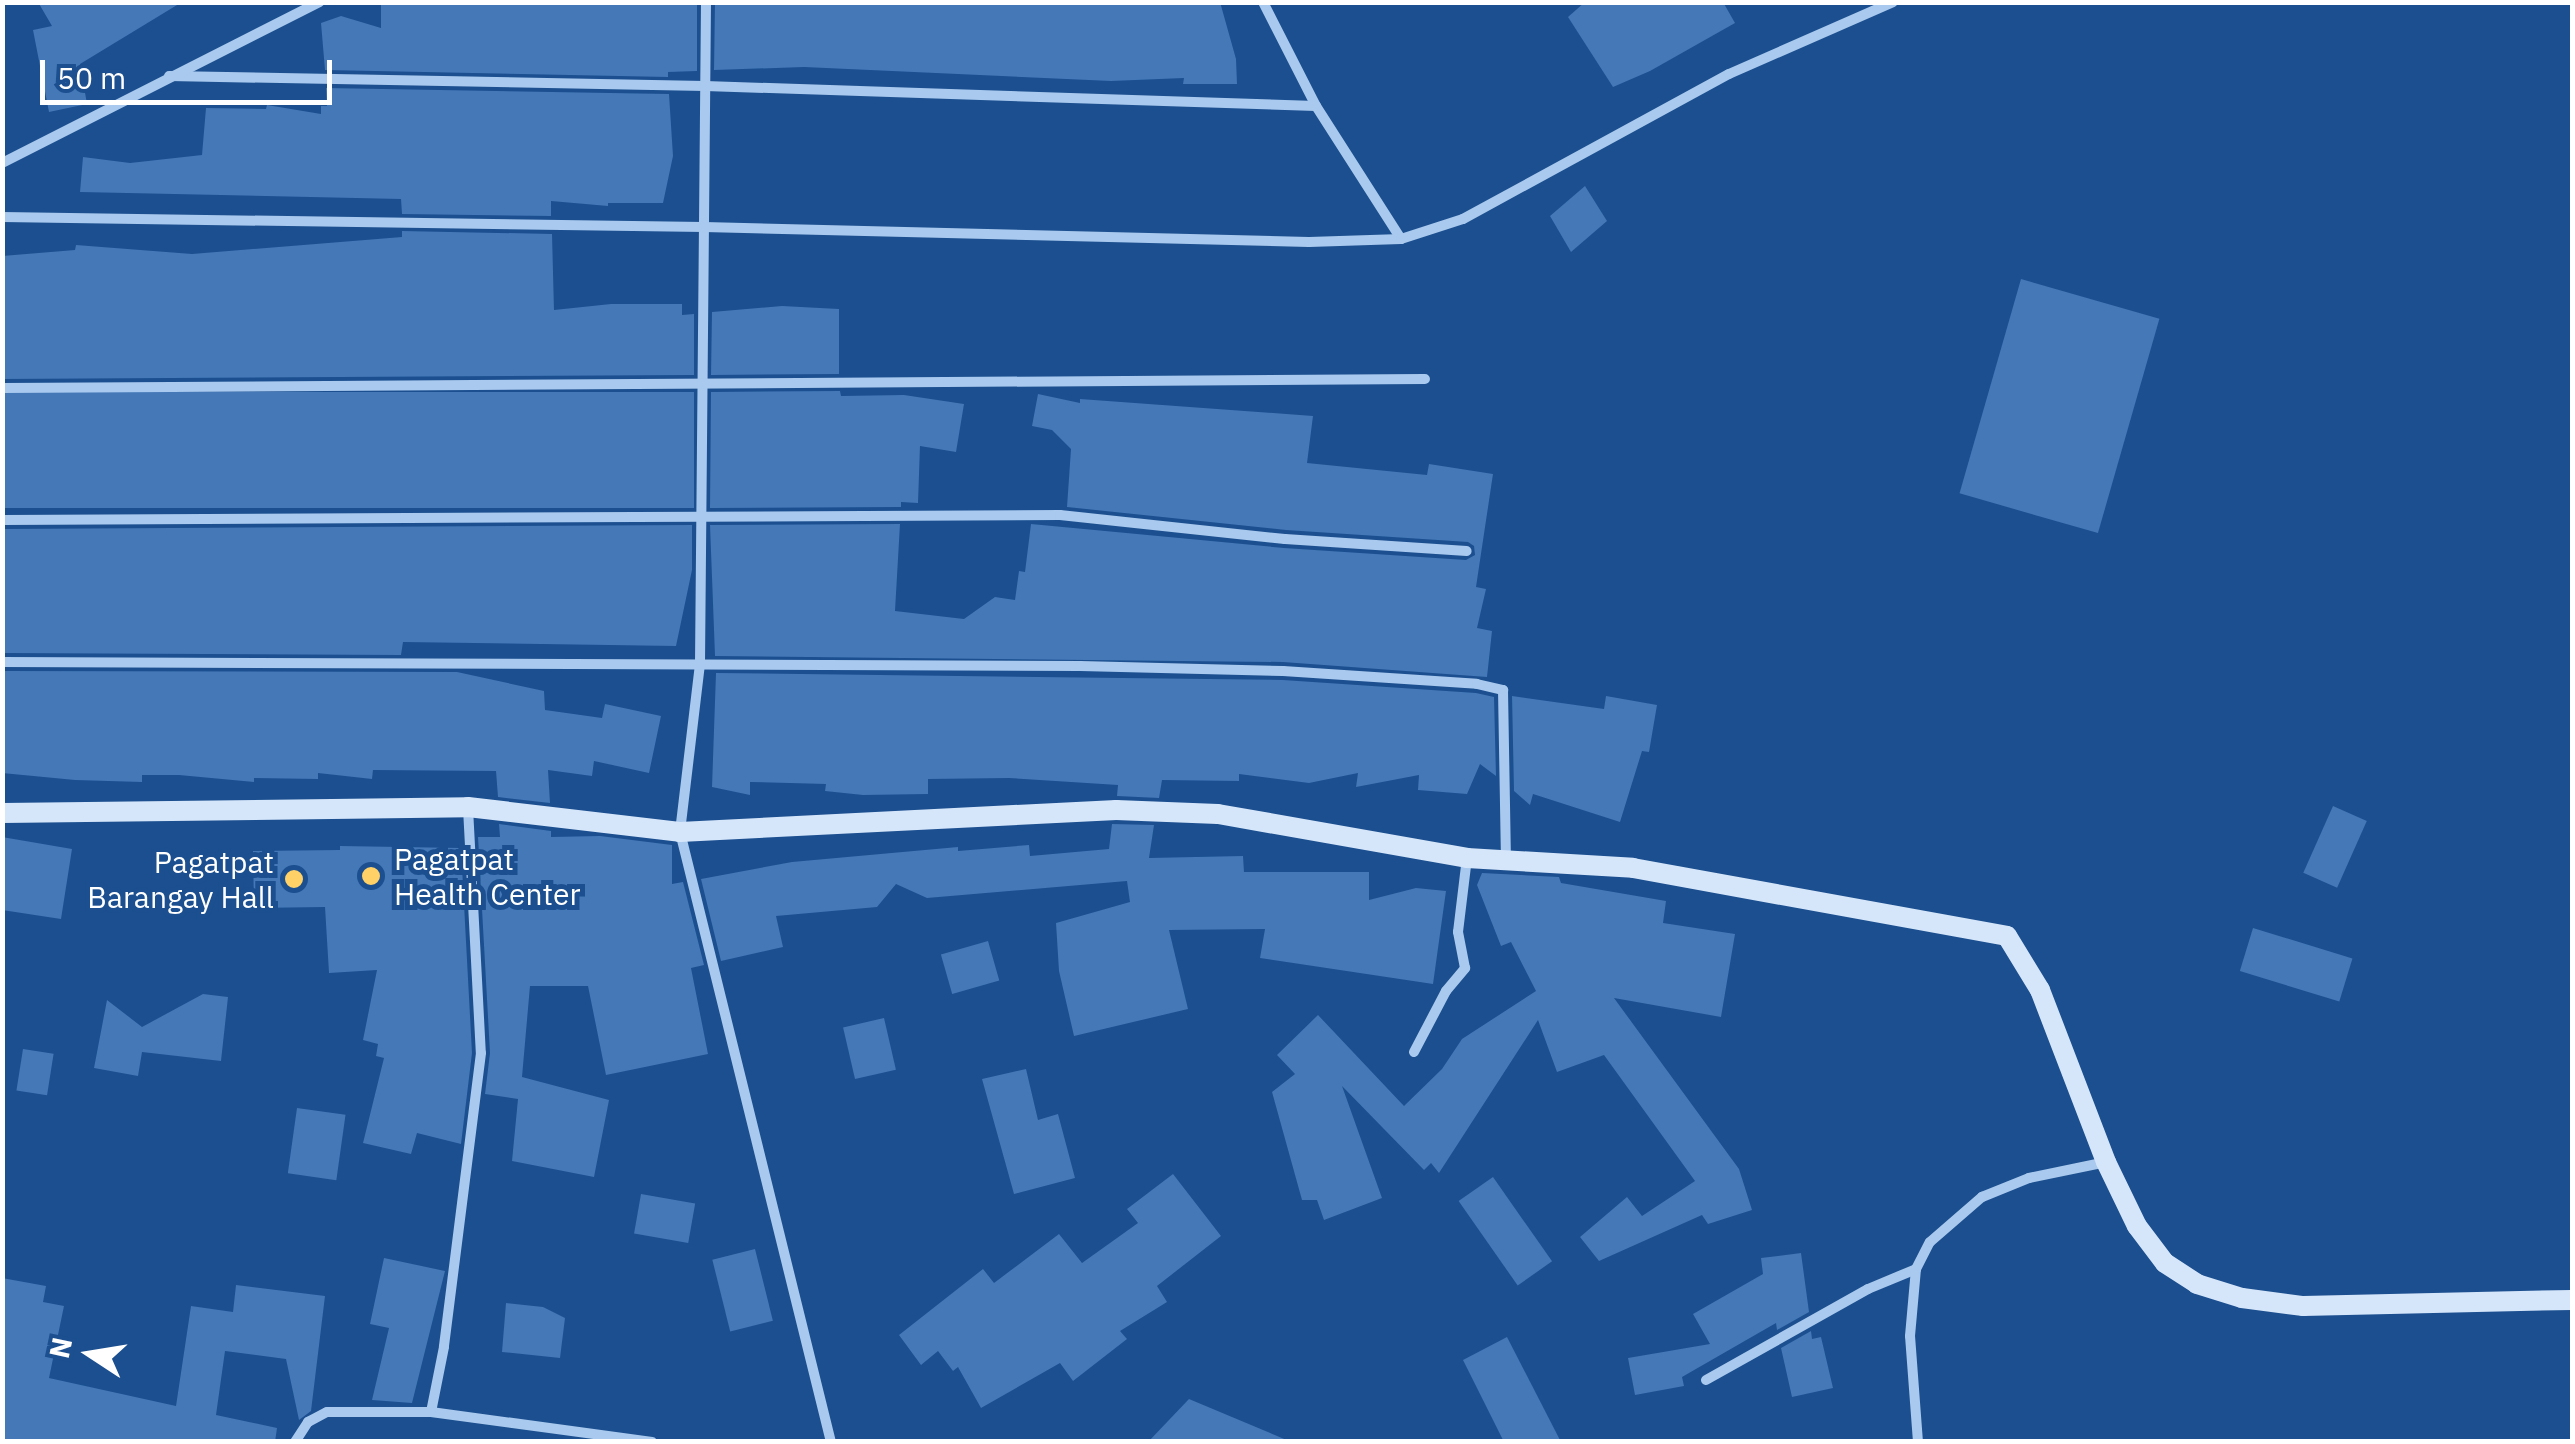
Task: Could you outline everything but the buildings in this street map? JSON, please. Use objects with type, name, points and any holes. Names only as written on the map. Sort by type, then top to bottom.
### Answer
[{"type":"street","points":[[2,164],[320,2]]},
{"type":"street","points":[[706,2],[700,664],[680,832],[830,1442]]},
{"type":"street","points":[[1263,2],[1316,106],[1401,240]]},
{"type":"street","points":[[2,217],[704,227],[1308,242],[1401,240],[1462,219],[1728,74],[1894,2]]},
{"type":"street","points":[[169,76],[705,86],[1316,106]]},
{"type":"street","points":[[2,388],[700,387],[1424,379]]},
{"type":"street","points":[[2,520],[701,520],[1060,515],[1285,539],[1467,551]]},
{"type":"street","points":[[2,662],[1080,666],[1301,672],[1478,684],[1503,690],[1506,858]]},
{"type":"street","points":[[431,1412],[444,1347],[480,1053],[468,807]]},
{"type":"street","points":[[2,813],[468,807],[680,832],[1116,810],[1218,814],[1467,858],[1633,868],[2008,936],[2040,990],[2106,1162],[2136,1226],[2165,1263],[2197,1284],[2242,1298],[2336,1306],[2572,1300]]},
{"type":"street","points":[[1414,1052],[1446,991],[1465,968],[1458,932],[1467,858]]},
{"type":"street","points":[[1918,1442],[1910,1378],[1916,1268],[1930,1242],[1956,1214],[1982,1197],[2029,1178],[2106,1162]]},
{"type":"street","points":[[1706,1380],[1868,1289],[1916,1268]]},
{"type":"street","points":[[295,1442],[308,1422],[327,1412],[431,1412],[652,1442]]},
{"type":"place","name":"Pagatpat Health Center","points":[[371,876]]},
{"type":"place","name":"Pagatpat Barangay Hall","points":[[294,879]]}]
